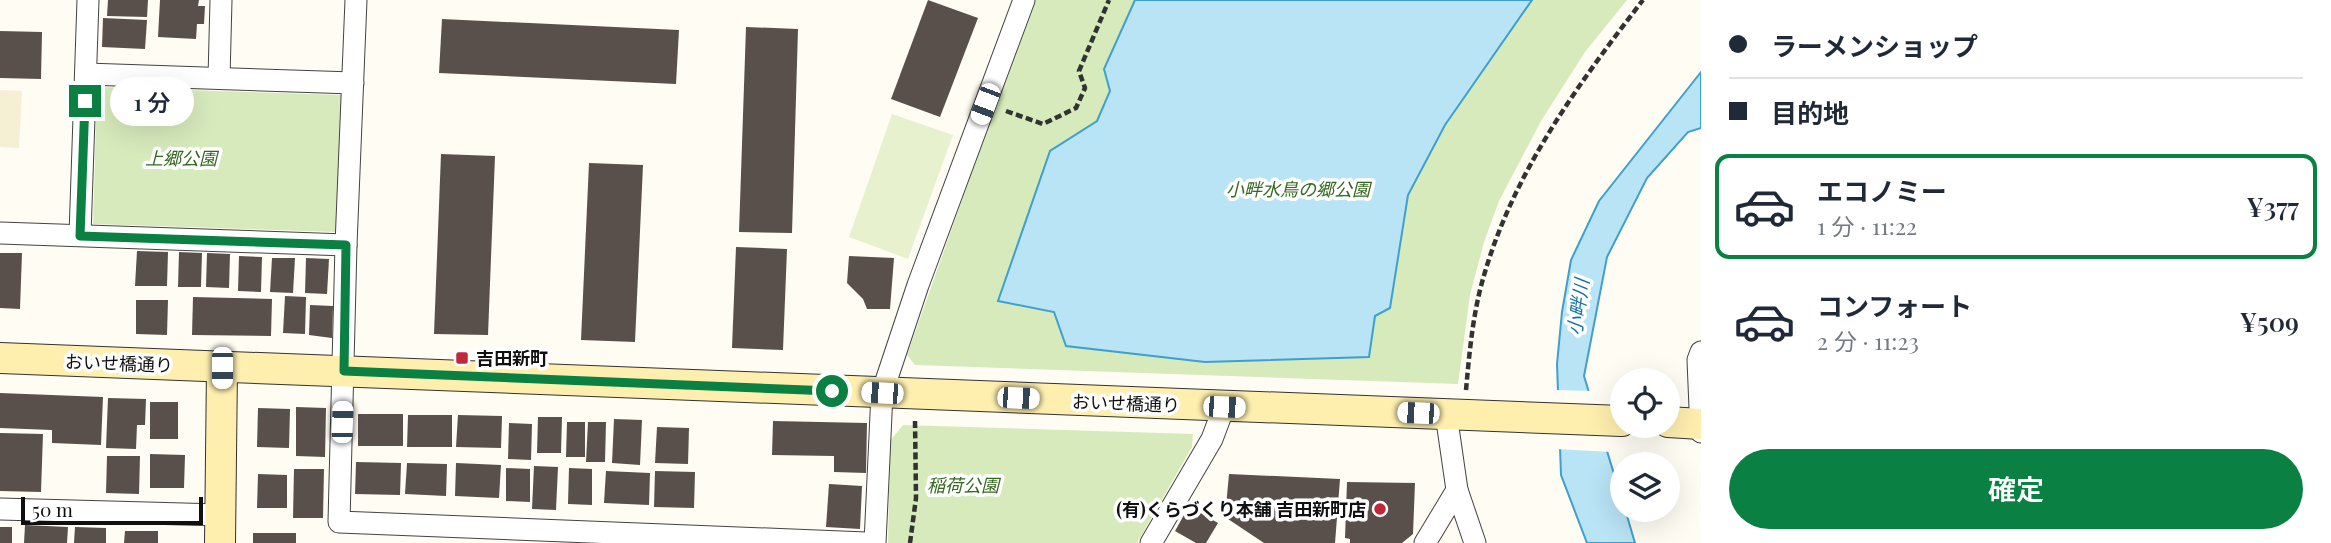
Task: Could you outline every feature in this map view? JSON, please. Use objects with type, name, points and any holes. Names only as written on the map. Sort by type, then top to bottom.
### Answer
[{"type":"street","points":[[80,236],[88,0]]},
{"type":"street","points":[[219,78],[221,0]]},
{"type":"street","points":[[356,0],[339,522],[644,539],[866,543]]},
{"type":"street","points":[[875,543],[882,393],[918,285],[1024,0]]},
{"type":"street","points":[[86,74],[353,83]]},
{"type":"street","points":[[0,233],[346,245]]},
{"type":"street","points":[[1689,425],[1701,352]]},
{"type":"street","name":"おいせ橋通り","points":[[0,358],[1446,414],[1472,403],[1610,420]]},
{"type":"street","points":[[0,509],[220,529],[222,368]]},
{"type":"street","points":[[1151,543],[1212,439],[1224,407]]},
{"type":"street","points":[[1446,414],[1457,490],[1475,543]]},
{"type":"street","points":[[1425,543],[1457,490]]},
{"type":"path","points":[[1016,114],[1043,124],[1076,108],[1085,88],[1079,71],[1109,0]]},
{"type":"path","points":[[1472,403],[1471,340],[1480,290],[1506,214],[1545,136],[1593,65],[1643,0]]},
{"type":"path","points":[[910,543],[916,498],[915,420]]},
{"type":"shaded area","points":[[0,90],[22,91],[19,148],[0,147]]},
{"type":"green space","name":"小畔水鳥の郷公園","points":[[1033,0],[1627,0],[1585,52],[1541,121],[1499,201],[1484,242],[1470,295],[1458,384],[915,365],[907,355]]},
{"type":"green space","name":"上郷公園","points":[[97,87],[342,95],[337,232],[93,224]]},
{"type":"green space","points":[[892,114],[953,135],[908,259],[849,237]]},
{"type":"green space","name":"稲荷公園","points":[[903,425],[1193,434],[1192,447],[1137,543],[888,543],[890,441]]},
{"type":"water","name":"小畔水鳥の郷公園","points":[[1135,0],[1532,0],[1445,125],[1408,195],[1390,308],[1375,316],[1369,357],[1205,362],[1066,346],[1054,312],[998,301],[1050,151],[1097,121],[1110,91],[1104,69]]},
{"type":"water","name":"小畔川","points":[[1701,72],[1701,128],[1688,132],[1647,178],[1607,257],[1584,376],[1610,461],[1610,522],[1629,522],[1635,543],[1587,543],[1561,475],[1557,364],[1562,312],[1571,260],[1599,201]]},
{"type":"pier","points":[[1555,390],[1593,391],[1611,452],[1556,449]]},
{"type":"building","points":[[108,0],[148,0],[147,17],[107,16]]},
{"type":"building","points":[[160,0],[199,0],[198,6],[205,6],[204,24],[197,24],[196,39],[158,37]]},
{"type":"building","points":[[928,0],[978,18],[940,117],[891,99]]},
{"type":"building","points":[[103,18],[147,20],[145,49],[102,47]]},
{"type":"building","points":[[442,19],[679,30],[676,84],[439,73]]},
{"type":"building","points":[[746,27],[798,29],[792,233],[739,232]]},
{"type":"building","points":[[0,31],[42,32],[41,79],[0,78]]},
{"type":"building","points":[[441,154],[495,156],[488,335],[434,334]]},
{"type":"building","points":[[589,163],[643,165],[635,342],[581,340]]},
{"type":"building","points":[[736,247],[787,249],[783,350],[732,348]]},
{"type":"building","points":[[137,251],[168,252],[167,286],[135,286]]},
{"type":"building","points":[[179,252],[202,253],[201,287],[178,287]]},
{"type":"building","points":[[0,253],[22,253],[20,309],[0,308]]},
{"type":"building","points":[[207,253],[230,254],[229,288],[206,287]]},
{"type":"building","points":[[239,256],[262,257],[261,292],[238,291]]},
{"type":"building","points":[[849,256],[894,258],[890,309],[867,309],[863,299],[847,283]]},
{"type":"building","points":[[272,258],[295,258],[293,293],[270,292]]},
{"type":"building","points":[[306,258],[329,259],[327,294],[305,293]]},
{"type":"building","points":[[285,296],[306,297],[305,334],[283,333]]},
{"type":"building","points":[[193,297],[272,299],[271,336],[192,335]]},
{"type":"building","points":[[136,300],[168,300],[167,335],[136,334]]},
{"type":"building","points":[[310,305],[333,306],[332,338],[309,335]]},
{"type":"building","points":[[0,393],[103,397],[101,445],[52,443],[52,430],[0,428]]},
{"type":"building","points":[[108,398],[146,399],[145,425],[137,425],[136,449],[106,448]]},
{"type":"building","points":[[150,402],[178,402],[178,439],[150,439]]},
{"type":"building","points":[[296,407],[326,408],[325,457],[296,456]]},
{"type":"building","points":[[258,408],[290,409],[289,448],[257,447]]},
{"type":"building","points":[[358,414],[403,414],[403,446],[358,446]]},
{"type":"building","points":[[408,415],[452,415],[452,447],[407,447]]},
{"type":"building","points":[[458,415],[502,416],[501,448],[456,447]]},
{"type":"building","points":[[538,417],[562,417],[561,453],[537,453]]},
{"type":"building","points":[[614,419],[642,420],[640,465],[612,463]]},
{"type":"building","points":[[773,421],[867,423],[866,473],[834,472],[834,456],[772,455]]},
{"type":"building","points":[[567,422],[585,422],[585,457],[566,457]]},
{"type":"building","points":[[588,422],[606,422],[605,462],[586,462]]},
{"type":"building","points":[[509,423],[532,424],[531,460],[508,459]]},
{"type":"building","points":[[657,427],[689,428],[688,464],[655,463]]},
{"type":"building","points":[[0,433],[43,434],[41,492],[0,491]]},
{"type":"building","points":[[150,454],[185,455],[184,488],[150,488]]},
{"type":"building","points":[[107,456],[140,456],[139,494],[106,493]]},
{"type":"building","points":[[356,462],[401,463],[400,495],[355,494]]},
{"type":"building","points":[[407,463],[447,464],[446,496],[405,494]]},
{"type":"building","points":[[456,463],[501,465],[499,498],[455,496]]},
{"type":"building","points":[[534,466],[558,467],[556,510],[532,509]]},
{"type":"building","points":[[506,468],[530,469],[530,502],[506,501]]},
{"type":"building","points":[[569,468],[592,469],[592,505],[568,504]]},
{"type":"building","points":[[294,469],[324,469],[323,518],[293,518]]},
{"type":"building","points":[[606,471],[650,473],[649,505],[604,503]]},
{"type":"building","points":[[655,471],[695,472],[694,508],[654,507]]},
{"type":"building","points":[[258,474],[287,475],[287,508],[257,508]]},
{"type":"building","points":[[1229,474],[1340,479],[1335,543],[1264,543],[1225,517]]},
{"type":"building","name":"(有)くらづくり本舗 吉田新町店","points":[[1347,482],[1415,483],[1413,534],[1402,543],[1350,543],[1350,539],[1345,538]]},
{"type":"building","points":[[829,484],[862,486],[860,529],[826,527]]},
{"type":"building","points":[[1189,506],[1218,523],[1206,543],[1196,543],[1175,531]]},
{"type":"building","points":[[25,525],[68,527],[67,543],[24,543]]},
{"type":"building","points":[[0,527],[12,527],[12,543],[0,543]]},
{"type":"building","points":[[75,527],[106,528],[106,543],[74,543]]},
{"type":"building","points":[[125,531],[158,531],[158,543],[124,543]]},
{"type":"building","points":[[253,533],[296,533],[296,543],[253,543]]},
{"type":"place","name":"吉田新町","points":[[462,358]]},
{"type":"place","name":"(有)くらづくり本舗 吉田新町店","points":[[1380,509]]},
{"type":"route","points":[[85,101],[80,236],[346,245],[344,371],[832,391]]}]
